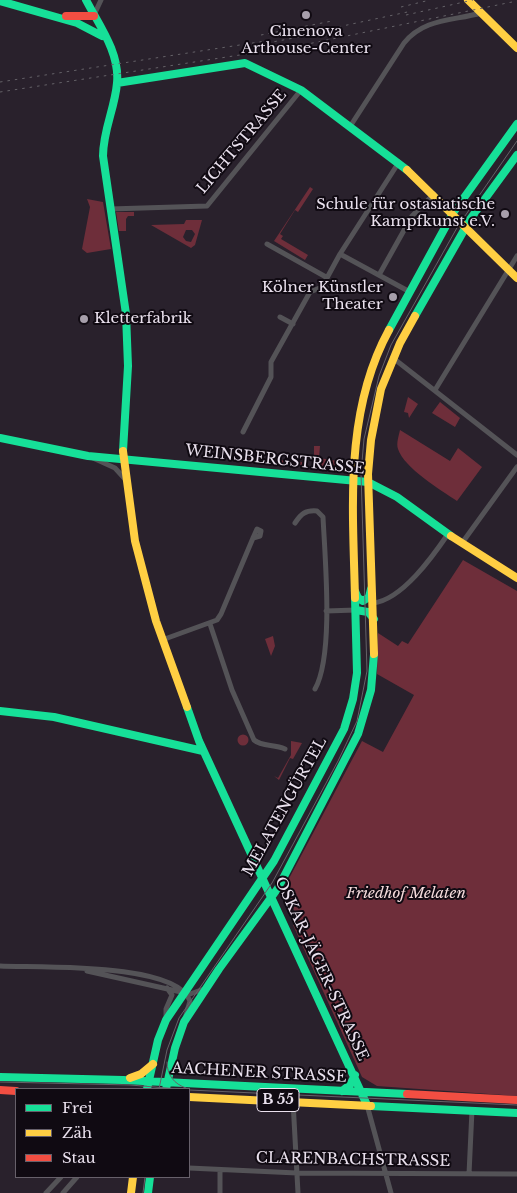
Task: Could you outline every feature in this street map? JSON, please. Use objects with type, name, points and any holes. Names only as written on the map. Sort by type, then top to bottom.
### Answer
[{"type":"main road","points":[[86,0],[115,64],[117,83],[245,63],[302,90],[399,162],[434,194],[517,278]]},
{"type":"main road","points":[[468,0],[517,48]]},
{"type":"main road","points":[[0,1],[77,23],[104,37]]},
{"type":"main road","points":[[47,14],[94,16]]},
{"type":"main road","points":[[77,23],[84,22],[94,16]]},
{"type":"main road","name":"OSKAR-JÄGER-STRASSE","points":[[117,83],[107,117],[102,146],[125,305],[127,344],[123,460],[135,541],[162,640],[203,752],[264,878],[363,1092],[367,1106]]},
{"type":"main road","name":"MELATENGÜRTEL","points":[[147,1088],[166,1020],[264,878],[336,745],[350,711],[357,668],[352,479],[356,438],[368,381],[379,349],[453,214],[517,124]]},
{"type":"main road","name":"MELATENGÜRTEL","points":[[167,1086],[175,1048],[184,1022],[272,897],[358,734],[371,690],[374,649],[368,482],[370,449],[376,410],[392,358],[466,227],[484,198],[517,155]]},
{"type":"main road","name":"WEINSBERGSTRASSE","points":[[0,438],[88,456],[352,479],[368,482],[397,497],[448,534],[517,578]]},
{"type":"main road","points":[[354,589],[358,598],[362,601],[369,597],[371,589]]},
{"type":"main road","points":[[356,610],[368,612],[374,620]]},
{"type":"main road","points":[[0,711],[54,717],[203,752]]},
{"type":"main road","points":[[255,860],[266,863],[274,861]]},
{"type":"main road","points":[[123,1080],[141,1074],[153,1064]]},
{"type":"main road","name":"OSKAR-JÄGER-STRASSE","points":[[342,1091],[350,1085],[355,1075]]},
{"type":"main road","name":"AACHENER STRASSE","points":[[0,1077],[149,1081],[167,1086],[342,1091],[517,1100]]},
{"type":"main road","points":[[0,1090],[15,1091]]},
{"type":"main road","points":[[367,1106],[370,1097],[376,1093]]},
{"type":"main road","name":"AACHENER STRASSE","points":[[190,1097],[517,1113]]},
{"type":"main road","points":[[131,1193],[133,1178]]},
{"type":"main road","points":[[148,1193],[150,1178]]},
{"type":"street","points":[[94,16],[101,0]]},
{"type":"street","points":[[351,125],[404,43],[414,32],[434,22],[480,13]]},
{"type":"street","name":"LICHTSTRASSE","points":[[110,209],[207,206],[302,90]]},
{"type":"street","points":[[243,432],[271,377],[271,362],[310,292],[322,287],[340,254],[399,162]]},
{"type":"street","points":[[379,275],[412,216],[434,194]]},
{"type":"street","points":[[267,244],[326,277]]},
{"type":"street","points":[[340,254],[410,292]]},
{"type":"street","points":[[435,390],[517,256]]},
{"type":"street","points":[[280,317],[293,324]]},
{"type":"street","points":[[392,358],[517,455]]},
{"type":"street","points":[[88,456],[116,468],[125,479]]},
{"type":"street","points":[[462,543],[517,467]]},
{"type":"street","points":[[295,523],[301,514],[308,511],[316,510],[323,517],[326,611],[325,661],[321,679],[315,689]]},
{"type":"street","points":[[373,603],[390,596],[412,580],[448,534]]},
{"type":"street","points":[[162,640],[217,620],[253,538]]},
{"type":"street","points":[[326,611],[356,610]]},
{"type":"street","points":[[210,624],[232,690],[255,742],[285,749]]},
{"type":"street","points":[[0,966],[80,970],[103,969],[122,971],[178,986],[189,985]]},
{"type":"street","points":[[80,970],[184,993],[195,994],[207,988]]},
{"type":"street","points":[[178,986],[190,1001],[184,1022]]},
{"type":"street","points":[[166,988],[172,996],[166,1013],[166,1020]]},
{"type":"street","points":[[293,1101],[298,1193]]},
{"type":"street","points":[[367,1106],[391,1193]]},
{"type":"street","points":[[469,1174],[472,1110]]},
{"type":"street","name":"CLARENBACHSTRASSE","points":[[190,1168],[296,1174],[517,1174]]},
{"type":"street","points":[[220,1170],[220,1193]]},
{"type":"street","points":[[46,1193],[59,1178]]},
{"type":"street","points":[[63,1193],[76,1178]]},
{"type":"green space","points":[[310,187],[313,189],[298,212],[295,210],[280,234],[283,236],[281,239],[308,255],[305,260],[274,241]]},
{"type":"green space","points":[[87,199],[103,202],[111,249],[87,253],[82,249],[90,207]]},
{"type":"green space","points":[[116,212],[134,212],[134,216],[128,216],[126,219],[126,231],[119,231]]},
{"type":"green space","points":[[186,220],[202,220],[195,245],[191,248],[151,225],[184,224]],"holes":[[[186,230],[192,230],[195,234],[191,242],[186,241],[183,237]]]},
{"type":"green space","points":[[408,397],[418,404],[409,418],[408,413],[404,412]]},
{"type":"green space","points":[[440,402],[460,418],[455,427],[432,413]]},
{"type":"green space","points":[[400,430],[450,461],[458,448],[482,467],[457,501],[424,478],[408,464],[397,447]]},
{"type":"green space","points":[[314,446],[320,446],[319,458],[344,462],[342,471],[320,466],[320,460],[317,467],[314,466]]},
{"type":"green space","points":[[303,451],[302,465],[241,461],[241,457],[302,462]]},
{"type":"green space","name":"Friedhof Melaten","points":[[463,560],[517,591],[517,1096],[377,1086],[362,1077],[293,925],[298,921],[285,886],[362,741],[383,752],[414,695],[377,674],[378,633],[398,646],[402,641],[408,644]]},
{"type":"green space","points":[[273,636],[275,646],[271,656],[265,639]]},
{"type":"green space","points":[[243,734],[249,740],[243,746],[237,740]]},
{"type":"green space","points":[[291,741],[302,743],[293,759],[290,758],[279,780],[274,776],[278,778],[291,755]]},
{"type":"tram line","points":[[159,1088],[167,1050],[179,1018],[272,883],[338,761],[357,721],[367,671],[361,473],[364,439],[379,376],[391,345],[458,226],[517,141]]},
{"type":"tram line","points":[[167,1062],[168,1071],[172,1078],[186,1088]]},
{"type":"tram line","points":[[0,1082],[130,1085],[167,1088]]},
{"type":"tram line","points":[[190,1090],[517,1105]]},
{"type":"tram line","points":[[143,1193],[145,1178]]},
{"type":"railway","points":[[401,7],[430,0]]},
{"type":"railway","points":[[406,15],[473,0]]},
{"type":"railway","points":[[0,92],[298,46],[517,1]]},
{"type":"railway","points":[[324,30],[412,11]]},
{"type":"railway","points":[[261,35],[332,21]]},
{"type":"railway","points":[[267,43],[331,31]]},
{"type":"railway","points":[[0,82],[272,40]]},
{"type":"traffic: fast","points":[[86,0],[108,40],[117,72],[116,92],[105,137],[103,156],[126,314],[128,366],[123,451]]},
{"type":"traffic: fast","points":[[0,1],[77,23],[102,36]]},
{"type":"traffic: fast","points":[[117,83],[245,63],[301,90],[407,170]]},
{"type":"traffic: fast","points":[[389,330],[453,213],[517,124]]},
{"type":"traffic: fast","points":[[415,316],[471,218],[517,155]]},
{"type":"traffic: fast","points":[[0,438],[88,456],[368,482],[397,497],[451,536]]},
{"type":"traffic: fast","points":[[355,591],[358,598],[363,601],[369,597],[371,589]]},
{"type":"traffic: fast","points":[[147,1088],[158,1040],[166,1020],[274,861],[344,729],[353,699],[357,673],[355,598]]},
{"type":"traffic: fast","points":[[356,610],[368,612],[374,619]]},
{"type":"traffic: fast","points":[[166,1088],[175,1048],[184,1022],[219,969],[278,888],[358,734],[371,690],[374,654]]},
{"type":"traffic: fast","points":[[187,707],[199,741],[367,1105]]},
{"type":"traffic: fast","points":[[0,711],[54,717],[203,751]]},
{"type":"traffic: fast","points":[[342,1091],[350,1085],[355,1075]]},
{"type":"traffic: fast","points":[[0,1077],[123,1080],[407,1094]]},
{"type":"traffic: fast","points":[[371,1106],[517,1113]]},
{"type":"traffic: fast","points":[[148,1193],[150,1178]]},
{"type":"traffic: slow","points":[[468,0],[517,48]]},
{"type":"traffic: slow","points":[[407,170],[517,278]]},
{"type":"traffic: slow","points":[[374,654],[368,474],[371,440],[381,389],[400,343],[415,316]]},
{"type":"traffic: slow","points":[[355,598],[353,495],[358,427],[364,394],[375,361],[389,330]]},
{"type":"traffic: slow","points":[[123,451],[135,541],[156,621],[187,707]]},
{"type":"traffic: slow","points":[[451,536],[517,578]]},
{"type":"traffic: slow","points":[[130,1078],[141,1074],[153,1064]]},
{"type":"traffic: slow","points":[[190,1097],[371,1106]]},
{"type":"traffic: slow","points":[[131,1193],[133,1178]]},
{"type":"traffic: jam","points":[[66,16],[94,16]]},
{"type":"traffic: jam","points":[[0,1090],[15,1091]]},
{"type":"traffic: jam","points":[[407,1094],[517,1100]]},
{"type":"place","name":"Cinenova Arthouse-Center","points":[[306,15]]},
{"type":"place","name":"Schule für ostasiatische Kampfkunst e.V.","points":[[505,214]]},
{"type":"place","name":"Kölner Künstler Theater","points":[[393,297]]},
{"type":"place","name":"Kletterfabrik","points":[[84,319]]}]
